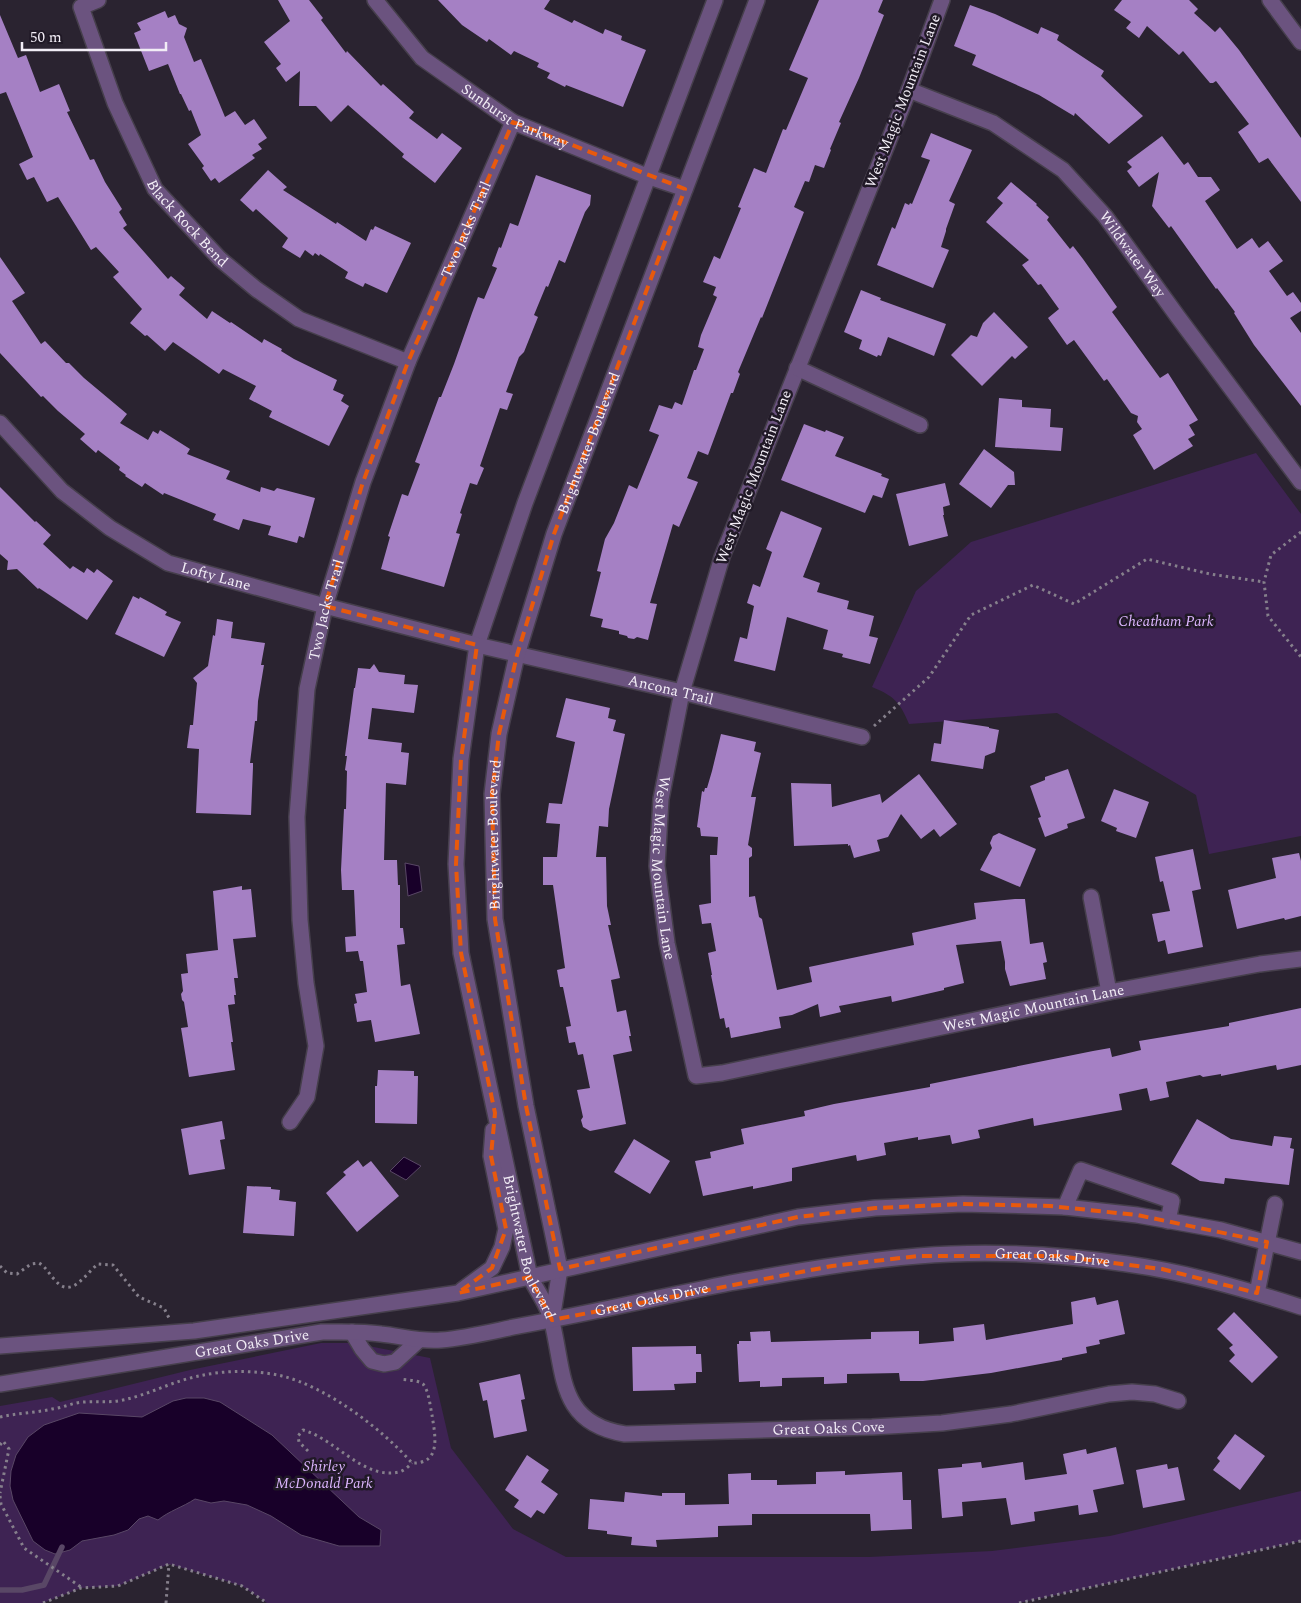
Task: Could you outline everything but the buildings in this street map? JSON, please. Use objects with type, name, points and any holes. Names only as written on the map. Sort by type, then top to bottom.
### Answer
[{"type":"street","name":"Black Rock Bend","points":[[98,0],[81,7],[115,103],[155,189],[220,260],[256,289],[299,318],[408,362]]},
{"type":"street","name":"Sunburst Parkway","points":[[375,0],[422,58],[513,122],[649,177],[685,189]]},
{"type":"street","name":"Brightwater Boulevard","points":[[552,1320],[530,1277],[461,953],[456,864],[461,759],[477,646],[525,503],[715,0]]},
{"type":"street","name":"Brightwater Boulevard","points":[[552,1320],[560,1269],[526,1106],[495,919],[492,794],[500,734],[518,655],[554,534],[757,0]]},
{"type":"street","name":"West Magic Mountain Lane","points":[[942,0],[909,90],[722,557],[682,692],[660,799],[657,866],[667,943],[696,1076],[722,1074],[1109,992],[1260,964],[1301,959]]},
{"type":"street","points":[[1270,0],[1301,42]]},
{"type":"street","name":"Wildwater Way","points":[[909,90],[993,123],[1063,170],[1105,216],[1301,482]]},
{"type":"street","name":"Two Jacks Trail","points":[[290,1122],[307,1097],[316,1046],[306,983],[300,920],[297,817],[307,689],[325,606],[364,482],[408,362],[513,122]]},
{"type":"street","points":[[797,368],[920,425]]},
{"type":"street","name":"Lofty Lane","points":[[0,423],[62,491],[110,528],[168,563],[477,646]]},
{"type":"street","name":"Ancona Trail","points":[[477,646],[682,692],[862,737]]},
{"type":"street","points":[[1091,897],[1109,992]]},
{"type":"street","points":[[458,1293],[492,1268],[502,1247],[506,1229],[491,1156],[495,1113]]},
{"type":"street","points":[[1065,1207],[1080,1170],[1172,1201],[1168,1221]]},
{"type":"street","name":"Great Oaks Drive","points":[[0,1346],[173,1334],[458,1293],[798,1217],[875,1208],[963,1204],[1065,1207],[1137,1215],[1221,1230],[1301,1252]]},
{"type":"street","points":[[1257,1293],[1275,1204]]},
{"type":"street","name":"Great Oaks Drive","points":[[0,1384],[322,1332],[352,1332],[419,1340],[441,1340],[552,1320],[730,1283],[822,1267],[918,1256],[988,1253],[1075,1258],[1162,1270],[1257,1293],[1301,1307]]},
{"type":"street","name":"Great Oaks Cove","points":[[552,1320],[563,1381],[569,1398],[578,1412],[592,1424],[608,1431],[625,1434],[872,1427],[942,1423],[1011,1414],[1109,1394],[1132,1392],[1155,1394],[1178,1401]]},
{"type":"street","points":[[352,1332],[372,1361],[384,1364],[394,1362],[419,1340]]},
{"type":"path","points":[[1301,532],[1271,555],[1264,582],[1268,616],[1301,657]]},
{"type":"path","points":[[862,737],[929,677],[970,615],[1033,586],[1074,604],[1147,559],[1210,574],[1264,582]]},
{"type":"path","points":[[0,1266],[7,1273],[16,1274],[31,1264],[39,1263],[45,1267],[56,1282],[64,1287],[71,1287],[78,1285],[90,1270],[98,1264],[113,1265],[139,1297],[164,1308],[169,1317],[173,1334]]},
{"type":"path","points":[[0,1417],[54,1409],[84,1402],[111,1402],[128,1399],[200,1375],[241,1372],[281,1376],[306,1385],[360,1416],[412,1463]]},
{"type":"path","points":[[308,1451],[298,1442],[298,1436],[304,1430],[326,1440],[368,1468],[401,1472],[412,1463],[422,1463],[430,1458],[436,1446],[429,1400],[424,1385],[396,1379]]},
{"type":"path","points":[[0,1445],[2,1440]]},
{"type":"path","points":[[2,1440],[9,1449],[0,1495],[1,1504],[24,1548],[82,1588]]},
{"type":"path","points":[[1020,1603],[1301,1541]]},
{"type":"path","points":[[166,1603],[170,1564]]},
{"type":"path","points":[[43,1603],[82,1588],[118,1586],[170,1564],[242,1586],[267,1603]]},
{"type":"highlighted area","points":[[513,122],[685,189],[554,534],[517,655],[499,734],[492,794],[495,919],[526,1106],[560,1269],[798,1217],[875,1208],[963,1204],[1050,1206],[1137,1215],[1267,1242],[1257,1293],[1162,1269],[1058,1256],[918,1256],[832,1266],[552,1320],[530,1277],[458,1293],[492,1268],[506,1229],[491,1156],[495,1113],[461,953],[456,864],[461,759],[477,645],[325,606],[363,482],[408,362]]},
{"type":"green space","name":"Cheatham Park","points":[[1256,453],[1301,514],[1301,836],[1209,854],[1196,795],[1057,713],[909,724],[903,710],[891,697],[872,687],[916,591],[971,542]]},
{"type":"green space","name":"Shirley McDonald Park","points":[[321,1343],[353,1343],[430,1358],[451,1448],[513,1529],[566,1557],[869,1557],[992,1551],[1110,1536],[1301,1491],[1301,1541],[1019,1603],[267,1603],[242,1586],[169,1564],[118,1586],[81,1588],[43,1603],[0,1603],[0,1406],[52,1397],[60,1402],[190,1370]]},
{"type":"shaded area","points":[[405,863],[419,866],[422,891],[408,896]]},
{"type":"shaded area","points":[[404,1157],[421,1166],[406,1180],[390,1171]]},
{"type":"shaded area","points":[[186,1398],[204,1398],[220,1402],[272,1435],[359,1517],[381,1530],[380,1546],[339,1546],[301,1535],[271,1516],[247,1505],[224,1501],[211,1503],[195,1499],[158,1520],[148,1516],[139,1519],[128,1530],[114,1535],[82,1541],[70,1550],[55,1554],[45,1550],[33,1541],[13,1500],[10,1486],[11,1471],[16,1455],[28,1437],[44,1425],[79,1413],[142,1417],[173,1401]]},
{"type":"waterway","points":[[0,1590],[22,1590],[44,1585],[62,1547]]}]
